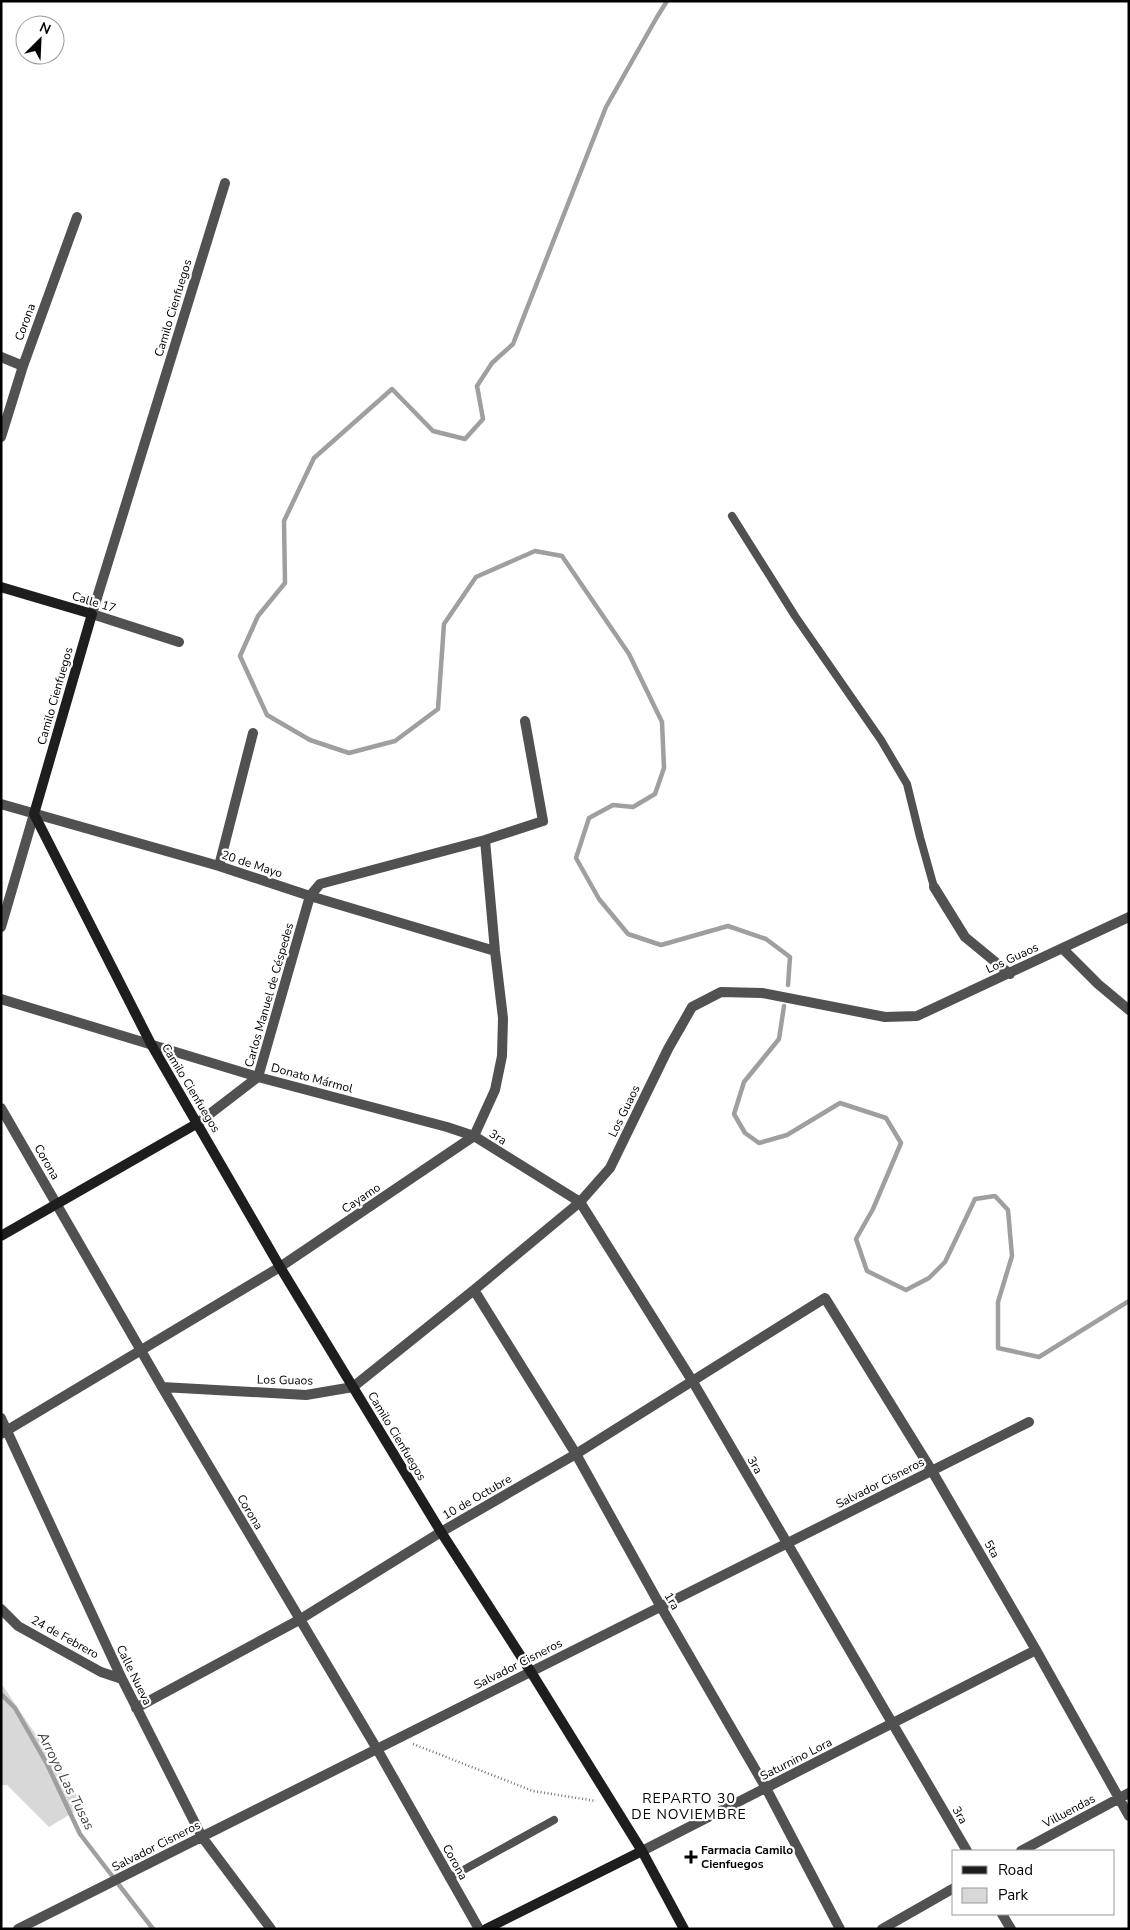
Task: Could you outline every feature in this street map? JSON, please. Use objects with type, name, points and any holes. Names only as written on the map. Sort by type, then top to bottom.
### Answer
[{"type":"street","name":"Camilo Cienfuegos","points":[[225,183],[92,614],[34,814],[151,1044],[280,1268],[441,1532],[531,1672],[642,1852],[684,1929]]},
{"type":"street","name":"Corona","points":[[1,438],[22,366],[77,217]]},
{"type":"street","points":[[1,357],[22,366]]},
{"type":"street","name":"Calle 17","points":[[1,588],[92,614],[179,642]]},
{"type":"street","points":[[310,896],[320,884],[486,840],[543,821],[525,721]]},
{"type":"street","points":[[219,866],[253,733]]},
{"type":"street","name":"20 de Mayo","points":[[1,804],[219,866],[310,896],[495,950]]},
{"type":"street","points":[[1,927],[34,814]]},
{"type":"street","points":[[474,1136],[495,1090],[502,1056],[503,1018],[486,840]]},
{"type":"street","points":[[934,887],[965,937],[1010,974]]},
{"type":"street","name":"Carlos Manuel de Céspedes","points":[[1,1236],[198,1123],[258,1076],[310,896]]},
{"type":"street","name":"Los Guaos","points":[[162,1387],[306,1395],[353,1387],[580,1202],[610,1168],[668,1049],[692,1007],[721,992],[762,992],[885,1017],[917,1016],[1129,917]]},
{"type":"street","points":[[1063,949],[1098,984],[1129,1010]]},
{"type":"street","name":"Donato Mármol","points":[[1,999],[258,1076],[474,1136]]},
{"type":"street","name":"Corona","points":[[1,1108],[141,1352],[377,1749],[478,1929]]},
{"type":"street","name":"3ra","points":[[474,1136],[580,1202],[693,1382],[966,1850]]},
{"type":"street","name":"Cayamo","points":[[4,1432],[280,1268],[474,1136]]},
{"type":"street","name":"1ra","points":[[474,1290],[576,1454],[766,1788],[840,1929]]},
{"type":"street","name":"10 de Octubre","points":[[136,1708],[299,1620],[441,1532],[576,1454],[825,1298]]},
{"type":"street","name":"5ta","points":[[825,1298],[932,1471],[1036,1650],[1129,1816]]},
{"type":"street","name":"Calle Nueva","points":[[1,1418],[4,1432],[122,1680],[202,1837],[271,1929]]},
{"type":"street","name":"Salvador Cisneros","points":[[18,1929],[1029,1422]]},
{"type":"street","name":"24 de Febrero","points":[[1,1609],[18,1626],[101,1672],[122,1680]]},
{"type":"street","name":"Saturnino Lora","points":[[486,1929],[642,1852],[1036,1650]]},
{"type":"street","name":"Villuendas","points":[[1024,1850],[1129,1793]]},
{"type":"street","points":[[882,1929],[952,1889]]},
{"type":"street","points":[[1003,1915],[1011,1929]]},
{"type":"lane","points":[[732,516],[795,616],[881,740],[907,784],[934,887]]},
{"type":"lane","points":[[449,1878],[554,1820]]},
{"type":"path","points":[[398,1738],[533,1791],[610,1802]]},
{"type":"green space","points":[[1,1683],[84,1806],[49,1827],[7,1785],[1,1785]]},
{"type":"waterway","points":[[667,1],[606,107],[513,344],[492,363],[477,386],[483,419],[465,439],[433,431],[392,389],[314,458],[284,521],[285,583],[258,616],[240,656],[267,715],[310,740],[349,753],[395,741],[438,709],[444,624],[476,577],[535,551],[562,556],[629,654],[662,722],[664,768],[655,794],[633,807],[613,805],[589,818],[576,858],[599,899],[628,934],[661,945],[728,926],[766,939],[790,957],[788,985]]},
{"type":"waterway","points":[[784,1006],[779,1039],[744,1082],[734,1114],[745,1133],[759,1143],[787,1135],[840,1103],[886,1118],[901,1143],[873,1209],[856,1239],[867,1271],[906,1290],[929,1278],[945,1262],[975,1199],[995,1196],[1008,1210],[1012,1256],[998,1302],[998,1348],[1039,1357],[1129,1301]]},
{"type":"waterway","name":"Arroyo Las Tusas","points":[[1,1694],[15,1708],[47,1764],[80,1834],[113,1877]]},
{"type":"waterway","name":"Arroyo Las Tusas","points":[[119,1885],[153,1929]]},
{"type":"place","name":"Farmacia Camilo Cienfuegos","points":[[691,1857]]},
{"type":"district","name":"REPARTO 30 DE NOVIEMBRE","points":[[689,1806]]}]
